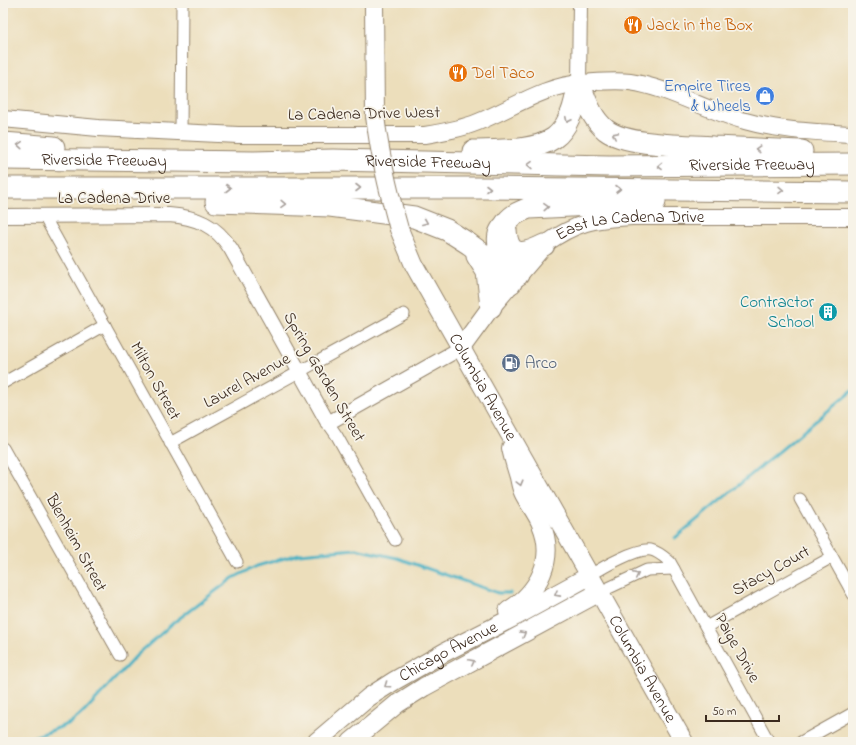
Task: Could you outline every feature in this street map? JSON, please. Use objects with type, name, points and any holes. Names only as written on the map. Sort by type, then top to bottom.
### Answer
[{"type":"highway","points":[[579,83],[595,120],[606,130],[620,138],[657,144],[853,153]]},
{"type":"highway","points":[[333,160],[360,153],[471,152],[527,147],[540,144],[554,138],[563,129],[570,117],[579,83]]},
{"type":"highway","points":[[3,143],[254,162]]},
{"type":"highway","name":"Riverside Freeway","points":[[3,159],[254,162],[333,160],[609,166],[853,164]]},
{"type":"highway","name":"Riverside Freeway","points":[[3,188],[728,190],[853,192]]},
{"type":"highway","points":[[119,188],[177,200],[330,206],[414,217],[448,230],[469,244],[514,279]]},
{"type":"highway","points":[[514,279],[499,245],[499,234],[510,218],[517,212],[529,208],[675,202],[728,190]]},
{"type":"highway","points":[[510,218],[506,229],[507,239],[510,247],[515,251],[523,253],[529,252],[544,245]]},
{"type":"highway","points":[[469,244],[487,272],[491,307]]},
{"type":"main road","name":"Columbia Avenue","points":[[374,3],[375,116],[380,153],[388,190],[399,229],[414,264],[591,574],[684,742]]},
{"type":"main road","name":"La Cadena Drive West","points":[[3,119],[98,128],[238,135],[425,135],[453,130],[476,123],[540,93],[579,83],[630,82],[670,92],[722,114],[768,127],[796,131],[853,134]]},
{"type":"main road","name":"East La Cadena Drive","points":[[461,348],[491,307],[544,245],[570,228],[585,222],[646,217],[853,217]]},
{"type":"main road","points":[[464,642],[476,630],[515,607],[530,593],[542,576],[545,563],[546,548],[541,524],[523,492],[512,455],[509,431]]},
{"type":"main road","name":"Chicago Avenue","points":[[316,742],[369,698],[394,680],[516,616],[591,574]]},
{"type":"main road","name":"Chicago Avenue","points":[[351,742],[392,708],[424,687],[600,592]]},
{"type":"street","points":[[181,132],[182,3]]},
{"type":"street","points":[[579,83],[580,3]]},
{"type":"street","name":"La Cadena Drive","points":[[3,216],[185,216],[196,219],[220,234]]},
{"type":"street","name":"Milton Street","points":[[44,216],[236,562]]},
{"type":"street","name":"Spring Garden Street","points":[[220,234],[231,249],[395,540]]},
{"type":"street","name":"Laurel Avenue","points":[[170,443],[404,314]]},
{"type":"street","points":[[3,383],[105,325]]},
{"type":"street","points":[[328,423],[461,348]]},
{"type":"street","name":"Blenheim Street","points":[[3,448],[120,655]]},
{"type":"street","points":[[800,499],[853,594]]},
{"type":"street","name":"Paige Drive","points":[[591,574],[643,550],[658,552],[670,562],[769,742]]},
{"type":"street","name":"Stacy Court","points":[[706,627],[832,557]]},
{"type":"street","points":[[600,592],[647,570],[674,569]]},
{"type":"street","points":[[801,742],[853,713]]},
{"type":"waterway","points":[[675,538],[853,390]]},
{"type":"waterway","points":[[18,742],[70,723],[84,712],[136,656],[173,623],[233,578],[257,566],[299,554],[356,549],[397,558],[498,593],[510,593]]},
{"type":"place","name":"Jack in the Box","points":[[633,25]]},
{"type":"place","name":"Del Taco","points":[[458,73]]},
{"type":"place","name":"Empire Tires & Wheels","points":[[765,96]]},
{"type":"place","name":"Contractor School","points":[[828,312]]},
{"type":"place","name":"Arco","points":[[511,363]]}]
